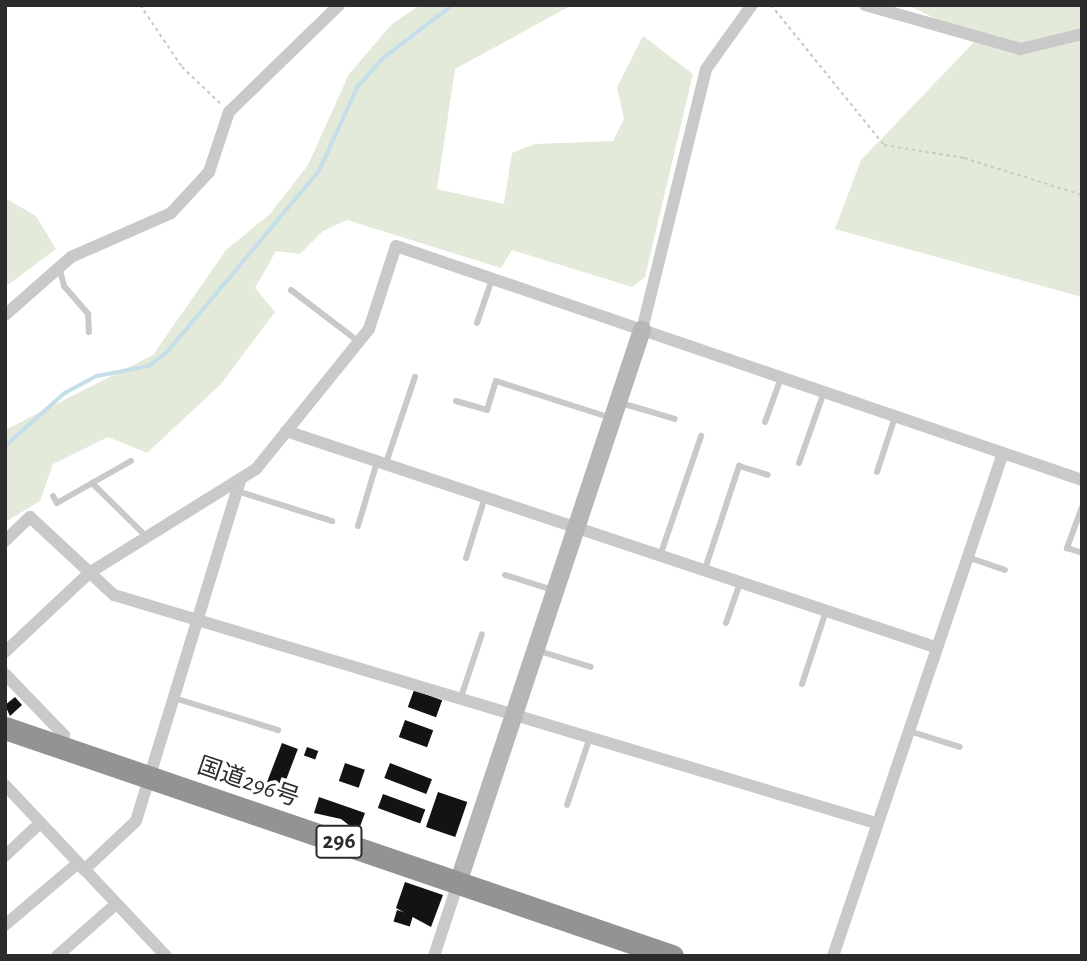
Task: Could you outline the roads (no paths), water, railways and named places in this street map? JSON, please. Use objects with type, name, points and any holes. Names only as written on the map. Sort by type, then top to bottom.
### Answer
[{"type":"highway","name":"国道296号","points":[[5,728],[672,956]]},
{"type":"street","points":[[5,315],[58,265],[172,213],[209,172],[229,112],[339,5]]},
{"type":"street","points":[[434,956],[619,411],[642,330],[706,69],[752,5]]},
{"type":"street","points":[[865,5],[1021,49],[1082,34]]},
{"type":"street","points":[[5,652],[89,573],[146,536],[238,485],[359,343],[396,246],[1082,480]]},
{"type":"street","points":[[286,431],[935,647]]},
{"type":"street","points":[[833,956],[935,647],[1003,453]]},
{"type":"street","points":[[5,925],[136,821],[238,485]]},
{"type":"street","points":[[5,541],[30,517],[114,595],[517,713],[876,823]]},
{"type":"street","points":[[5,674],[64,735],[60,747]]},
{"type":"street","points":[[5,785],[166,956]]},
{"type":"street","points":[[5,856],[40,823]]},
{"type":"street","points":[[57,956],[117,904]]},
{"type":"street","points":[[145,956],[156,946]]},
{"type":"lane","points":[[58,265],[64,286],[88,314],[89,332]]},
{"type":"lane","points":[[477,323],[492,279]]},
{"type":"lane","points":[[291,290],[359,343]]},
{"type":"lane","points":[[358,526],[415,377]]},
{"type":"lane","points":[[765,422],[781,378]]},
{"type":"lane","points":[[456,401],[487,410],[496,381],[619,411],[675,419]]},
{"type":"lane","points":[[799,463],[824,392]]},
{"type":"lane","points":[[877,472],[895,416]]},
{"type":"lane","points":[[660,556],[701,436]]},
{"type":"lane","points":[[52,496],[57,503],[131,461]]},
{"type":"lane","points":[[704,572],[739,466],[768,475]]},
{"type":"lane","points":[[92,483],[146,536]]},
{"type":"lane","points":[[238,485],[332,521]]},
{"type":"lane","points":[[466,558],[485,497]]},
{"type":"lane","points":[[1082,507],[1067,548],[1082,553]]},
{"type":"lane","points":[[967,556],[1005,570]]},
{"type":"lane","points":[[505,575],[558,592]]},
{"type":"lane","points":[[726,623],[740,583]]},
{"type":"lane","points":[[802,684],[826,611]]},
{"type":"lane","points":[[450,709],[458,696],[482,634]]},
{"type":"lane","points":[[538,650],[591,667]]},
{"type":"lane","points":[[174,698],[278,730]]},
{"type":"lane","points":[[907,730],[960,747]]},
{"type":"lane","points":[[567,806],[590,737]]},
{"type":"waterway","points":[[5,446],[65,393],[97,376],[149,366],[168,351],[319,171],[358,86],[382,59],[453,5]]}]
